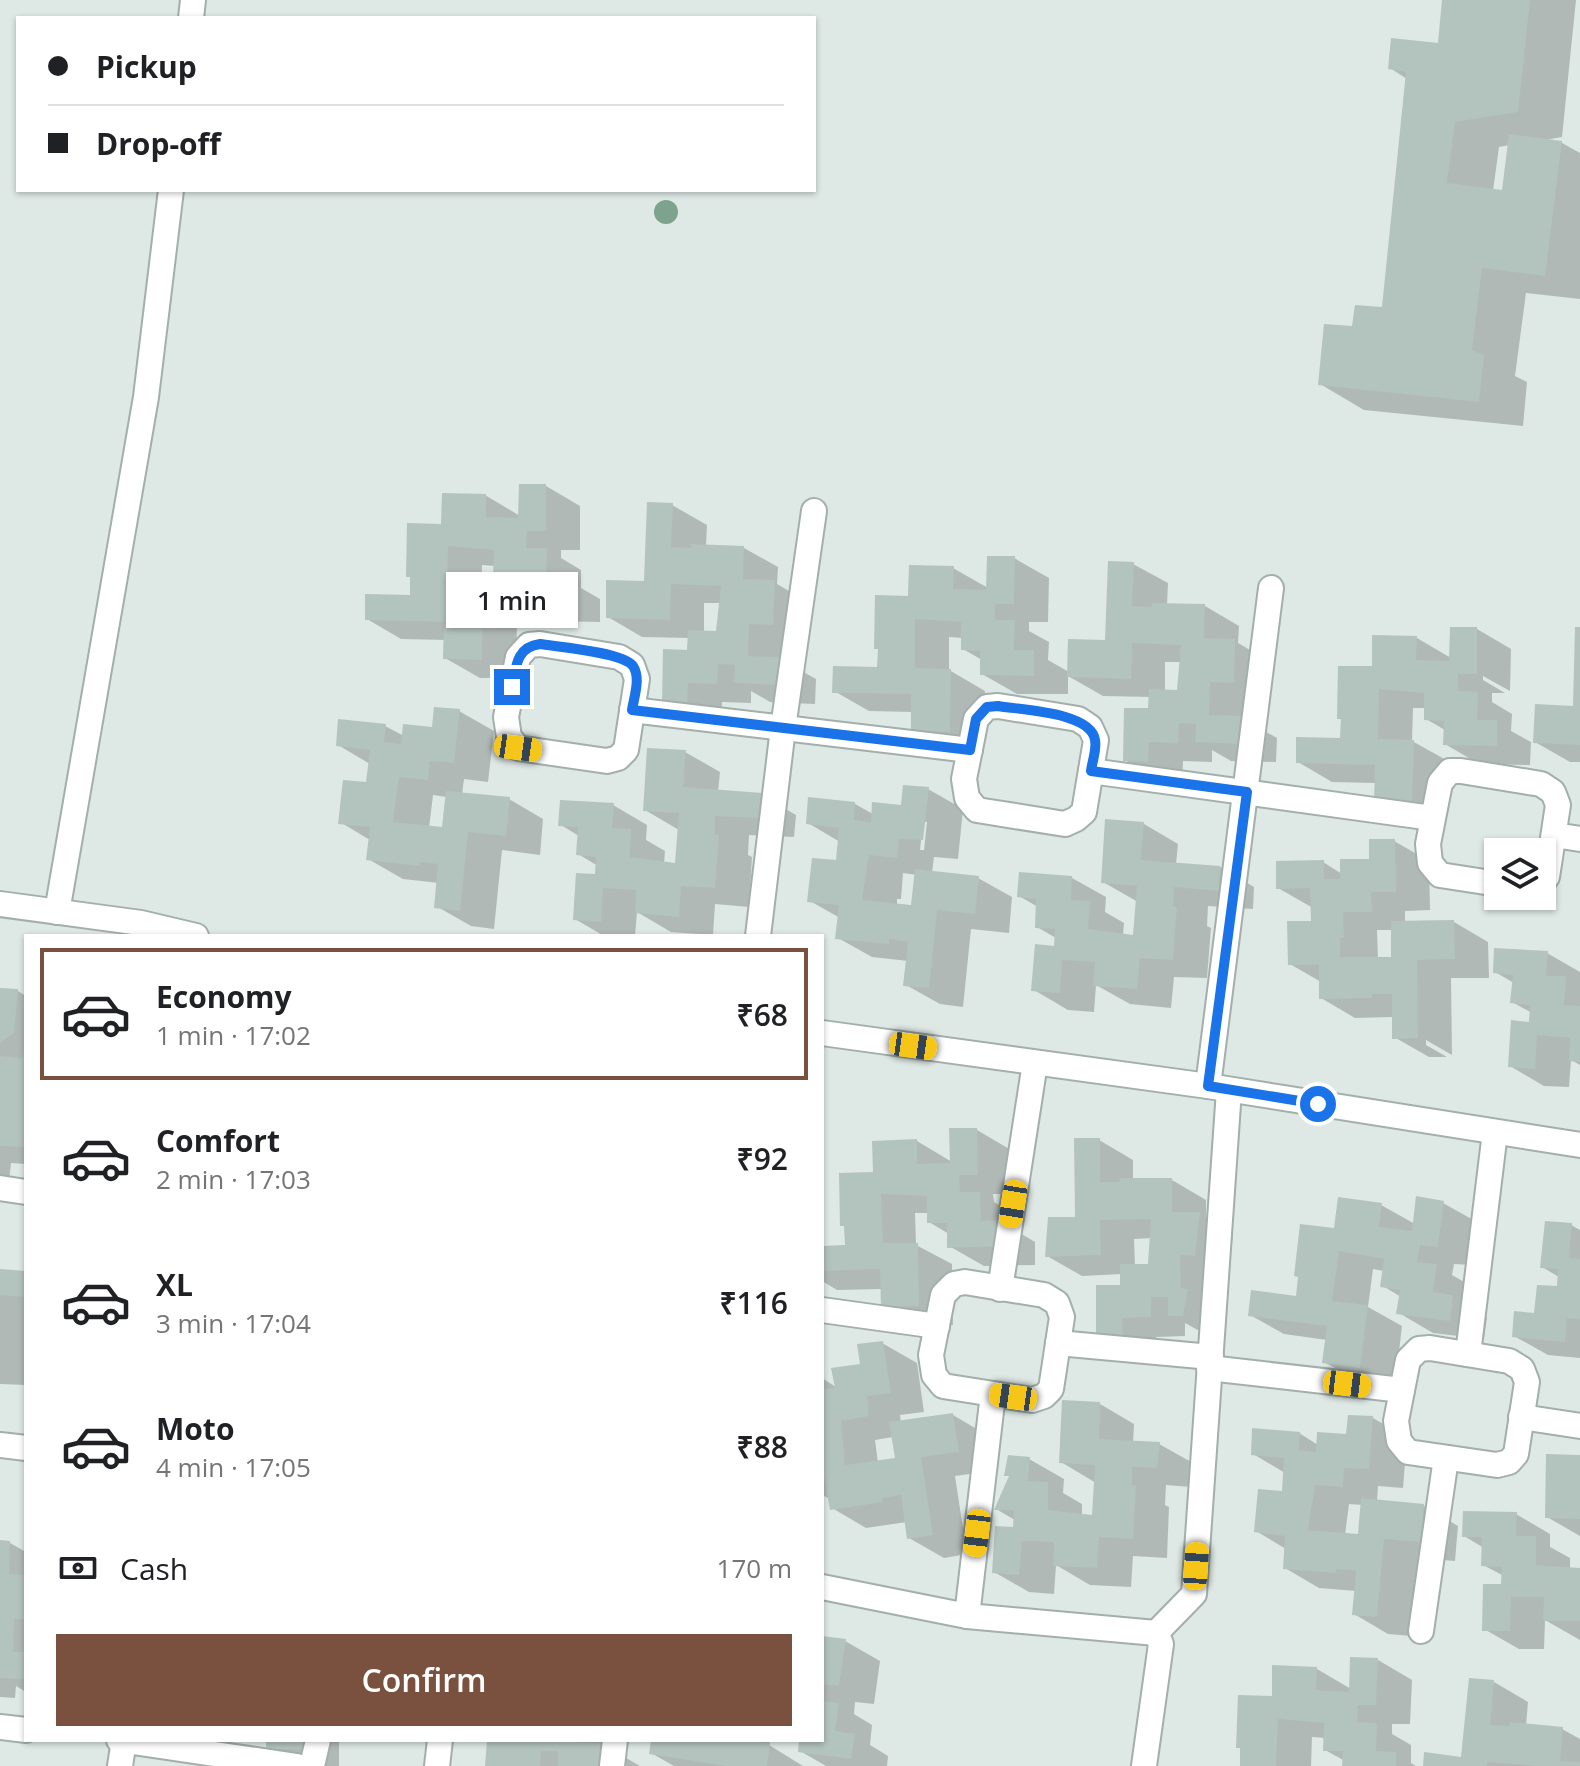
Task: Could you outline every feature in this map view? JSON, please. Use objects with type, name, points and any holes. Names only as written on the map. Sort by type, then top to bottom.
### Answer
[{"type":"street","points":[[57,912],[146,397],[171,192]]},
{"type":"street","points":[[758,934],[814,511]]},
{"type":"street","points":[[1156,1633],[1194,1594],[1210,1362],[1219,1088],[1247,792],[1271,588]]},
{"type":"street","points":[[540,644],[619,657],[632,665],[637,679],[632,710],[626,750],[618,758],[607,761],[518,748],[509,737],[506,717],[518,657],[529,645],[540,644]]},
{"type":"street","points":[[998,706],[1078,719],[1090,727],[1096,740],[1091,771],[1084,812],[1065,824],[977,810],[967,798],[964,779],[976,719],[987,707],[998,706]]},
{"type":"street","points":[[632,710],[970,750]]},
{"type":"street","points":[[1091,771],[1432,818]]},
{"type":"street","points":[[1484,882],[1440,875],[1430,863],[1428,844],[1432,818],[1440,783],[1450,771],[1541,784],[1553,792],[1558,805],[1554,838]]},
{"type":"street","points":[[1554,835],[1580,839]]},
{"type":"street","points":[[0,904],[178,934]]},
{"type":"street","points":[[824,1033],[1219,1088],[1580,1145]]},
{"type":"street","points":[[1000,1289],[1035,1063]]},
{"type":"street","points":[[1468,1354],[1495,1132]]},
{"type":"street","points":[[0,1188],[24,1192]]},
{"type":"street","points":[[965,1282],[1000,1289],[1044,1295],[1057,1303],[1062,1317],[1051,1389],[1044,1396],[1032,1400],[943,1386],[934,1375],[931,1355],[943,1295],[954,1284],[965,1282]]},
{"type":"street","points":[[824,1310],[937,1326]]},
{"type":"street","points":[[1058,1343],[1402,1390]]},
{"type":"street","points":[[1419,1349],[1468,1354],[1509,1361],[1522,1369],[1527,1382],[1516,1454],[1509,1462],[1497,1465],[1408,1452],[1399,1441],[1396,1421],[1408,1360],[1419,1349]]},
{"type":"street","points":[[967,1616],[993,1394]]},
{"type":"street","points":[[1521,1417],[1580,1426]]},
{"type":"street","points":[[0,1445],[24,1448]]},
{"type":"street","points":[[1421,1631],[1446,1458]]},
{"type":"street","points":[[824,1587],[967,1616],[1156,1633]]},
{"type":"street","points":[[1144,1766],[1161,1644],[1156,1633]]},
{"type":"street","points":[[0,1727],[24,1730]]},
{"type":"street","points":[[120,1766],[122,1742]]},
{"type":"street","points":[[135,1742],[297,1766]]},
{"type":"street","points":[[312,1766],[318,1742]]},
{"type":"street","points":[[437,1766],[440,1742]]},
{"type":"street","points":[[612,1766],[615,1742]]},
{"type":"building","points":[[1442,0],[1530,0],[1518,112],[1455,122],[1447,183],[1502,190],[1509,134],[1562,141],[1545,276],[1482,268],[1472,350],[1484,355],[1479,402],[1318,385],[1324,324],[1352,326],[1355,305],[1382,307],[1406,72],[1388,69],[1391,38],[1438,43]]},
{"type":"building","points":[[519,484],[546,484],[546,531],[527,531],[526,548],[547,548],[546,577],[566,577],[566,604],[512,602],[513,578],[493,577],[494,550],[448,546],[447,596],[483,597],[482,660],[443,659],[444,622],[365,620],[365,594],[410,595],[410,577],[406,577],[407,523],[441,524],[442,493],[486,494],[486,517],[518,518]]},
{"type":"building","points":[[647,502],[673,503],[671,547],[691,548],[691,544],[744,546],[743,579],[775,580],[773,625],[749,624],[748,656],[782,657],[781,685],[734,683],[735,665],[718,664],[717,684],[688,683],[687,703],[662,703],[663,649],[687,650],[688,630],[716,631],[721,586],[671,584],[670,620],[606,618],[606,580],[644,581]]},
{"type":"building","points":[[987,556],[1015,556],[1014,604],[995,604],[995,620],[1015,620],[1014,650],[1034,650],[1034,676],[980,675],[980,651],[961,650],[961,622],[915,619],[915,668],[951,669],[950,732],[911,731],[911,694],[832,693],[833,666],[877,667],[878,649],[874,649],[875,595],[908,596],[909,565],[954,566],[953,589],[986,590]]},
{"type":"building","points":[[1108,561],[1134,562],[1132,606],[1152,607],[1152,603],[1205,604],[1204,638],[1235,639],[1234,683],[1210,682],[1209,715],[1243,716],[1242,744],[1195,742],[1196,724],[1179,723],[1178,743],[1149,742],[1148,762],[1123,761],[1124,708],[1148,708],[1149,689],[1177,690],[1181,645],[1132,643],[1131,679],[1067,677],[1068,639],[1105,640]]},
{"type":"building","points":[[1450,627],[1477,627],[1477,674],[1458,674],[1458,691],[1478,692],[1477,720],[1497,720],[1497,746],[1443,745],[1444,721],[1424,720],[1424,693],[1379,689],[1378,739],[1414,740],[1412,803],[1374,802],[1375,765],[1296,763],[1296,737],[1340,738],[1341,719],[1337,719],[1338,666],[1372,666],[1372,635],[1417,636],[1416,660],[1449,661]]},
{"type":"building","points":[[1575,627],[1580,627],[1580,745],[1533,743],[1535,704],[1573,706]]},
{"type":"building","points":[[434,707],[460,709],[454,763],[430,761],[428,780],[399,777],[393,822],[442,827],[446,791],[510,797],[506,836],[468,832],[460,911],[434,908],[438,864],[420,862],[419,866],[366,860],[370,827],[338,824],[343,780],[366,782],[370,750],[336,746],[338,719],[386,724],[384,742],[401,744],[403,724],[432,727]]},
{"type":"building","points":[[647,748],[686,750],[683,787],[762,793],[760,818],[715,816],[715,835],[719,835],[715,888],[681,886],[679,917],[635,913],[636,890],[603,888],[601,922],[573,920],[576,873],[595,874],[596,857],[576,855],[578,827],[558,826],[560,800],[614,803],[612,828],[631,829],[630,857],[675,863],[679,813],[643,811]]},
{"type":"building","points":[[903,785],[929,787],[923,840],[899,839],[897,858],[869,855],[862,900],[911,905],[915,869],[979,876],[975,914],[937,910],[929,988],[903,986],[908,942],[889,939],[889,944],[835,939],[839,905],[807,902],[812,858],[836,860],[839,828],[806,824],[808,797],[855,802],[854,820],[871,822],[872,802],[901,805]]},
{"type":"building","points":[[1105,819],[1144,822],[1141,860],[1220,866],[1219,891],[1174,887],[1173,907],[1177,907],[1173,960],[1140,958],[1137,989],[1093,986],[1095,962],[1062,960],[1060,993],[1031,991],[1035,944],[1054,946],[1055,929],[1035,928],[1036,899],[1017,897],[1019,872],[1072,876],[1071,900],[1090,901],[1088,929],[1133,935],[1137,886],[1101,883]]},
{"type":"building","points":[[1369,839],[1395,839],[1396,892],[1371,892],[1372,912],[1343,912],[1344,938],[1340,938],[1340,957],[1391,957],[1391,921],[1454,920],[1455,959],[1417,960],[1418,1038],[1392,1039],[1392,994],[1372,994],[1372,998],[1319,999],[1319,965],[1288,965],[1287,921],[1311,921],[1310,888],[1276,889],[1276,861],[1324,860],[1324,879],[1340,879],[1340,859],[1369,859]]},
{"type":"building","points":[[1494,948],[1548,951],[1546,976],[1566,976],[1564,1005],[1580,1006],[1580,1062],[1569,1061],[1570,1038],[1537,1035],[1535,1069],[1508,1067],[1511,1020],[1529,1022],[1530,1005],[1510,1003],[1513,975],[1493,973]]},
{"type":"building","points":[[0,988],[18,989],[14,1033],[0,1043]]},
{"type":"building","points":[[24,1048],[24,1147],[0,1146],[0,1056],[23,1058]]},
{"type":"building","points":[[949,1128],[977,1128],[978,1175],[959,1175],[960,1192],[980,1192],[981,1221],[1001,1220],[1001,1246],[947,1248],[947,1223],[927,1223],[927,1196],[881,1194],[883,1243],[918,1243],[919,1306],[881,1307],[880,1269],[824,1271],[824,1246],[845,1245],[844,1226],[840,1226],[839,1173],[873,1172],[872,1141],[917,1139],[917,1164],[950,1163]]},
{"type":"building","points":[[1074,1138],[1100,1138],[1100,1182],[1120,1182],[1119,1178],[1172,1178],[1172,1212],[1200,1212],[1195,1256],[1180,1255],[1181,1288],[1188,1289],[1183,1316],[1168,1316],[1168,1297],[1151,1297],[1151,1317],[1122,1318],[1123,1337],[1096,1337],[1096,1285],[1120,1285],[1120,1264],[1148,1264],[1151,1219],[1100,1220],[1101,1255],[1045,1257],[1048,1217],[1075,1217]]},
{"type":"building","points":[[1416,1196],[1444,1201],[1438,1247],[1420,1245],[1417,1262],[1437,1264],[1433,1292],[1453,1295],[1450,1321],[1396,1314],[1400,1290],[1380,1287],[1384,1259],[1339,1251],[1332,1301],[1368,1305],[1360,1368],[1322,1363],[1327,1326],[1248,1316],[1251,1290],[1296,1296],[1298,1277],[1294,1276],[1300,1224],[1334,1228],[1338,1197],[1382,1203],[1379,1227],[1412,1231]]},
{"type":"building","points":[[1545,1221],[1572,1223],[1569,1258],[1580,1259],[1580,1319],[1567,1318],[1565,1342],[1512,1337],[1514,1311],[1534,1313],[1537,1285],[1557,1286],[1558,1269],[1540,1268]]},
{"type":"building","points":[[0,1269],[24,1271],[24,1297],[0,1295]]},
{"type":"building","points":[[883,1341],[891,1393],[867,1396],[869,1416],[841,1421],[845,1465],[895,1458],[889,1422],[953,1413],[959,1452],[921,1457],[933,1535],[907,1539],[901,1495],[882,1498],[883,1502],[830,1510],[824,1476],[824,1390],[835,1388],[831,1368],[860,1364],[857,1344]]},
{"type":"building","points":[[1062,1400],[1100,1402],[1099,1439],[1160,1442],[1157,1468],[1132,1467],[1132,1485],[1136,1485],[1133,1539],[1099,1537],[1097,1568],[1053,1566],[1054,1542],[1022,1541],[1019,1575],[992,1573],[995,1526],[1013,1527],[1014,1510],[994,1510],[1009,1476],[1004,1476],[1008,1455],[1030,1457],[1028,1481],[1048,1482],[1048,1510],[1092,1515],[1095,1465],[1059,1463]]},
{"type":"building","points":[[1348,1415],[1373,1416],[1369,1469],[1344,1468],[1343,1487],[1315,1485],[1308,1530],[1358,1534],[1361,1498],[1424,1504],[1421,1542],[1384,1539],[1377,1617],[1352,1615],[1356,1571],[1336,1569],[1336,1573],[1283,1569],[1285,1536],[1254,1532],[1258,1489],[1282,1491],[1284,1458],[1251,1455],[1252,1428],[1300,1432],[1299,1450],[1316,1452],[1317,1432],[1346,1434]]},
{"type":"building","points":[[1546,1454],[1580,1455],[1580,1519],[1545,1518]]},
{"type":"building","points":[[1463,1511],[1517,1512],[1516,1536],[1536,1536],[1536,1565],[1580,1568],[1580,1621],[1543,1621],[1544,1597],[1511,1597],[1510,1631],[1482,1631],[1483,1584],[1501,1584],[1502,1567],[1481,1566],[1482,1537],[1462,1537]]},
{"type":"building","points":[[0,1540],[10,1541],[9,1574],[24,1575],[24,1619],[14,1619],[13,1652],[24,1652],[24,1679],[0,1678]]},
{"type":"building","points":[[824,1636],[846,1639],[839,1686],[824,1684]]},
{"type":"building","points":[[1350,1657],[1378,1658],[1376,1705],[1358,1705],[1357,1722],[1377,1723],[1376,1751],[1396,1752],[1396,1766],[1342,1766],[1343,1751],[1323,1751],[1324,1723],[1278,1719],[1276,1766],[1240,1766],[1240,1748],[1236,1748],[1238,1695],[1272,1696],[1272,1665],[1317,1667],[1316,1690],[1349,1692]]},
{"type":"building","points":[[1469,1678],[1494,1680],[1490,1725],[1509,1726],[1510,1722],[1563,1727],[1560,1761],[1580,1762],[1580,1766],[1487,1762],[1487,1766],[1423,1766],[1424,1752],[1461,1757]]},
{"type":"building","points":[[824,1701],[839,1703],[835,1731],[855,1734],[851,1759],[798,1752],[799,1742],[824,1742]]},
{"type":"building","points":[[266,1742],[305,1742],[305,1749],[266,1749]]},
{"type":"building","points":[[487,1742],[606,1744],[605,1766],[558,1766],[558,1751],[541,1751],[540,1766],[485,1766]]},
{"type":"building","points":[[651,1742],[770,1743],[767,1766],[727,1766],[649,1754]]},
{"type":"route","points":[[512,687],[518,657],[529,645],[540,644],[619,657],[632,665],[637,679],[632,710],[970,750],[976,719],[987,707],[998,706],[1078,719],[1090,727],[1096,740],[1091,771],[1247,792],[1208,1086],[1318,1104]]}]
